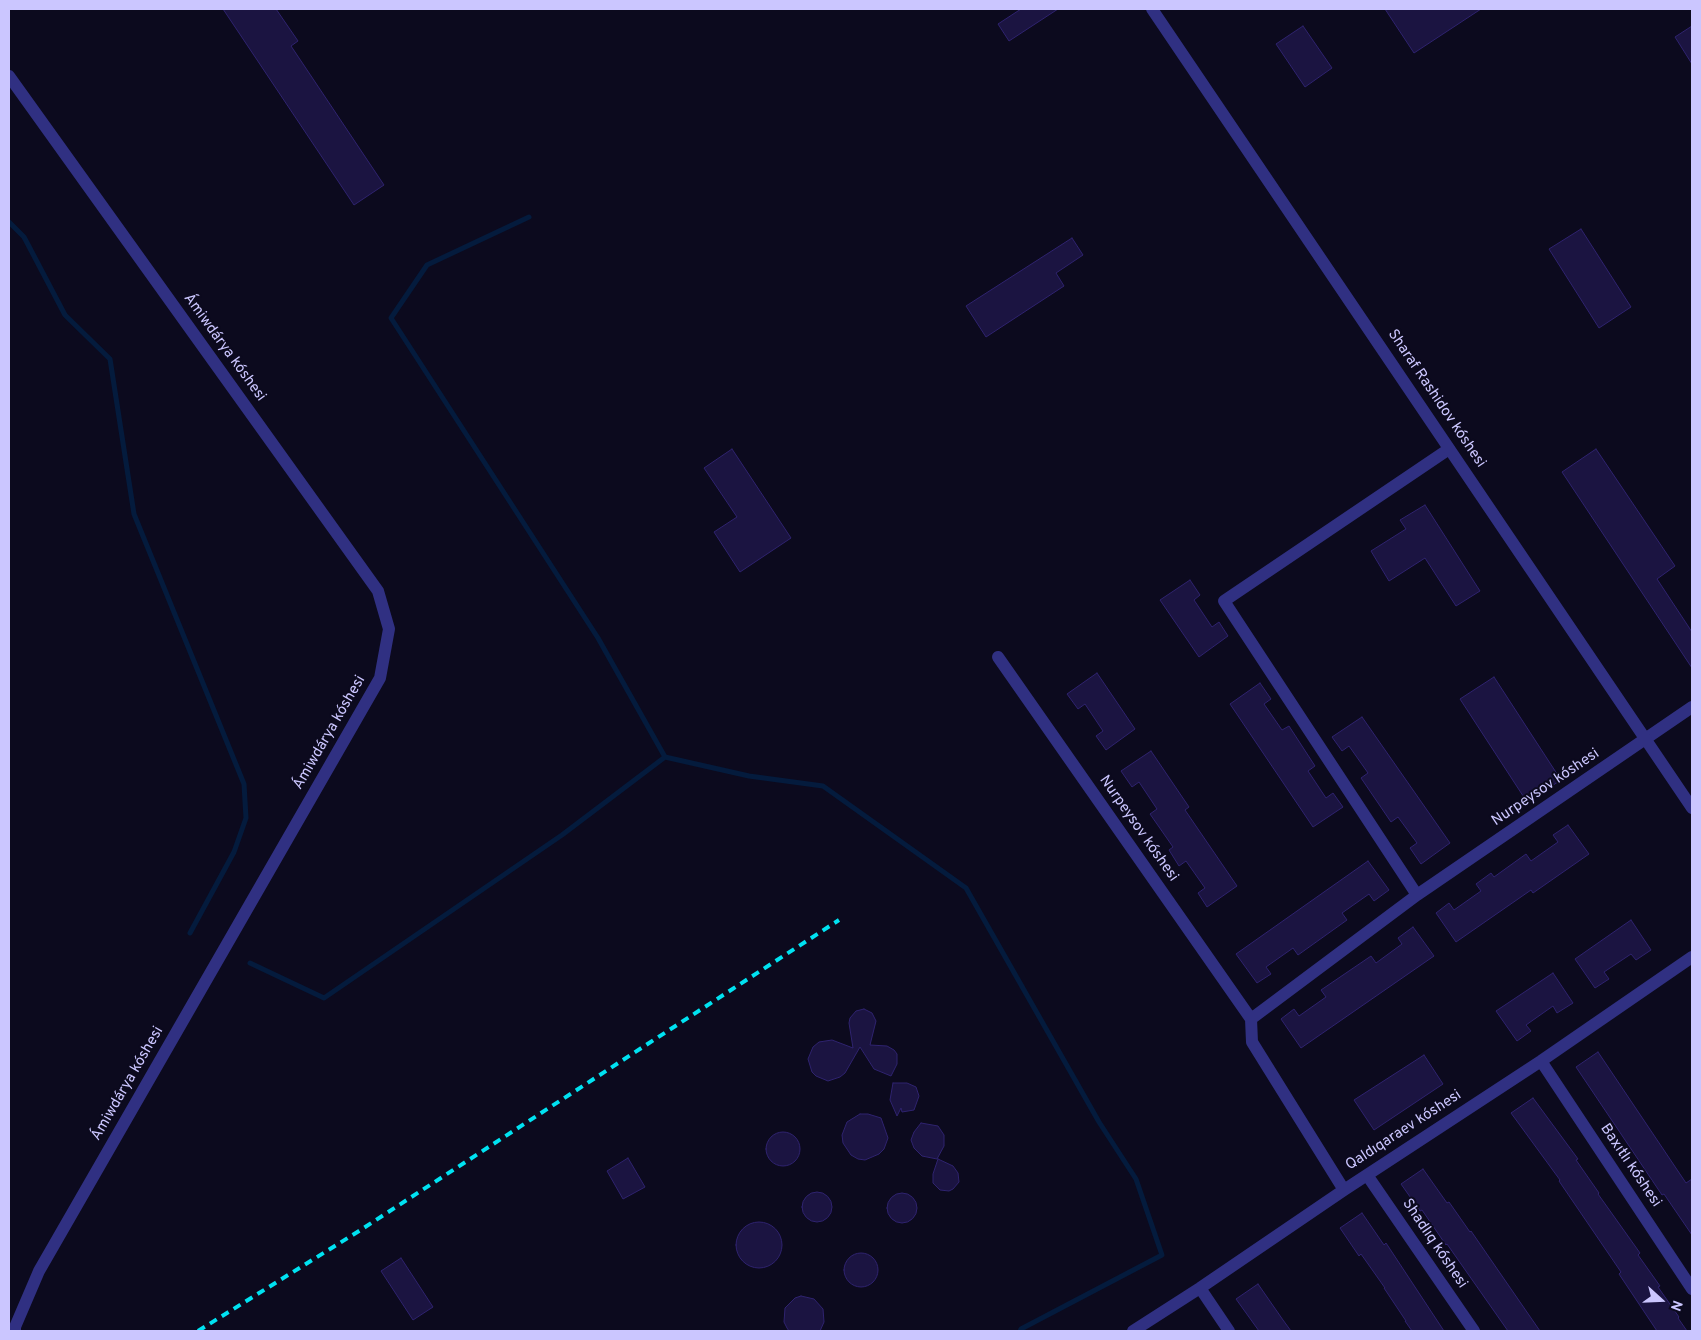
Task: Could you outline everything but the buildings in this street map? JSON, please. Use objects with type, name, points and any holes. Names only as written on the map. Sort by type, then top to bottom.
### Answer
[{"type":"street","name":"Sharaf Rashidov kóshesi","points":[[1152,9],[1692,808]]},
{"type":"street","name":"Ámiwdárya kóshesi","points":[[9,76],[378,591],[389,629],[380,678],[39,1271],[15,1331]]},
{"type":"street","points":[[1417,895],[1224,601],[1449,449]]},
{"type":"street","name":"Nurpeysov kóshesi","points":[[998,657],[1251,1019],[1417,895],[1692,707]]},
{"type":"street","name":"Qaldıqaraev kóshesi","points":[[1133,1331],[1541,1061],[1692,957]]},
{"type":"street","points":[[1251,1019],[1252,1042],[1344,1190]]},
{"type":"street","name":"Baxıtlı kóshesi","points":[[1541,1061],[1692,1289]]},
{"type":"street","name":"Shadlıq kóshesi","points":[[1368,1175],[1474,1331]]},
{"type":"street","points":[[1200,1288],[1229,1331]]},
{"type":"waterway","points":[[529,217],[427,265],[391,318],[598,638],[665,757],[749,776],[823,786],[966,888],[1099,1122],[1136,1179],[1162,1255],[1020,1331]]},
{"type":"waterway","points":[[9,222],[24,237],[65,315],[110,359],[134,514],[244,784],[246,818],[234,852],[190,933]]},
{"type":"waterway","points":[[250,963],[324,998],[562,835],[665,757]]},
{"type":"railway","points":[[198,1331],[359,1231],[839,920]]}]
